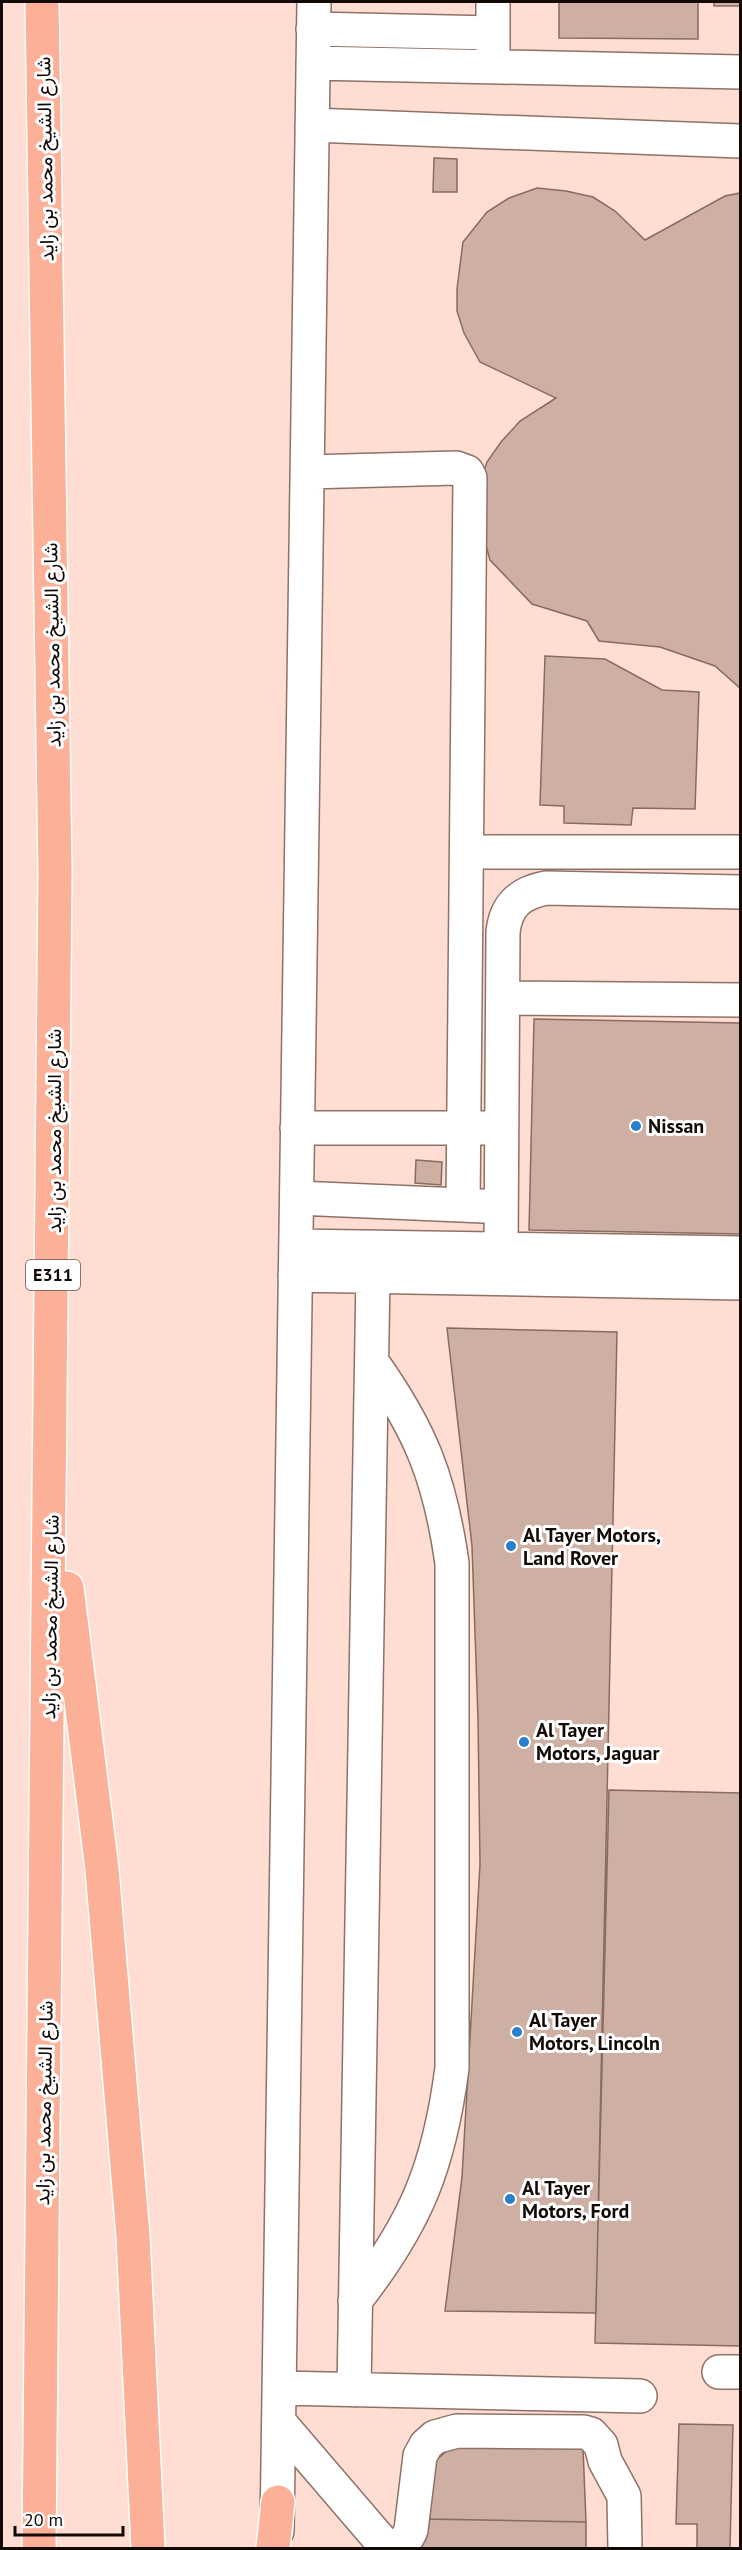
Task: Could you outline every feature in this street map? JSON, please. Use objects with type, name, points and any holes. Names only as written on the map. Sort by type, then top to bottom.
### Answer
[{"type":"highway","name":"شارع الشيخ محمد بن زايد","points":[[39,2548],[56,873],[42,2]]},
{"type":"highway","points":[[51,1464],[102,1869],[133,2236],[148,2548]]},
{"type":"highway","points":[[275,2548],[278,2502]]},
{"type":"street","points":[[278,2502],[313,15],[493,17],[492,67]]},
{"type":"street","points":[[313,63],[492,67],[734,65]]},
{"type":"street","points":[[312,125],[741,141]]},
{"type":"street","points":[[307,471],[456,468],[467,472],[470,478],[463,1205]]},
{"type":"street","points":[[467,852],[741,852]]},
{"type":"street","points":[[501,1249],[505,919],[511,906],[520,896],[533,890],[546,888],[741,892]]},
{"type":"street","points":[[503,998],[741,1000]]},
{"type":"street","points":[[297,1128],[502,1128]]},
{"type":"street","points":[[297,1198],[501,1207]]},
{"type":"street","points":[[296,1260],[501,1249],[741,1253]]},
{"type":"street","points":[[296,1260],[373,1276],[741,1283]]},
{"type":"street","points":[[354,2390],[373,1276]]},
{"type":"street","points":[[355,2301],[392,2252],[412,2216],[432,2169],[445,2119],[452,2068],[452,1563],[446,1520],[435,1477],[418,1437],[397,1398],[372,1362]]},
{"type":"street","points":[[280,2388],[640,2396]]},
{"type":"street","points":[[279,2422],[387,2548],[403,2543],[408,2537],[411,2530],[417,2467],[426,2445],[435,2437],[457,2431],[584,2432],[597,2438],[605,2461],[624,2496],[626,2506],[625,2548]]},
{"type":"building","points":[[559,2],[698,2],[698,39],[559,38]]},
{"type":"building","points":[[714,2],[740,2],[740,6],[714,6]]},
{"type":"building","points":[[434,158],[457,159],[457,192],[433,192]]},
{"type":"building","points":[[537,188],[593,197],[615,211],[645,240],[725,196],[740,193],[740,688],[715,666],[660,647],[599,641],[587,621],[532,604],[490,560],[480,524],[480,481],[487,462],[520,421],[556,398],[480,362],[464,333],[457,311],[457,289],[463,242],[487,212],[509,198]]},
{"type":"building","points":[[545,656],[605,659],[662,690],[699,692],[695,809],[633,808],[631,825],[564,823],[564,806],[540,805]]},
{"type":"building","name":"Nissan","points":[[534,1019],[740,1023],[740,1234],[529,1230]]},
{"type":"building","points":[[416,1160],[442,1162],[441,1185],[415,1183]]},
{"type":"building","points":[[447,1328],[617,1332],[596,2313],[445,2311],[462,2177],[480,1864],[472,1546]]},
{"type":"building","points":[[609,1790],[740,1793],[740,2346],[595,2343]]},
{"type":"building","points":[[679,2424],[733,2425],[730,2548],[697,2548],[697,2524],[676,2524]]},
{"type":"building","points":[[453,2446],[583,2448],[586,2522],[430,2519],[429,2466]]},
{"type":"building","points":[[422,2519],[586,2522],[586,2548],[422,2548]]},
{"type":"place","name":"Nissan","points":[[636,1126]]},
{"type":"place","name":"Al Tayer Motors, Land Rover","points":[[511,1546]]},
{"type":"place","name":"Al Tayer Motors, Jaguar","points":[[524,1742]]},
{"type":"place","name":"Al Tayer Motors, Lincoln","points":[[517,2032]]},
{"type":"place","name":"Al Tayer Motors, Ford","points":[[510,2199]]}]
